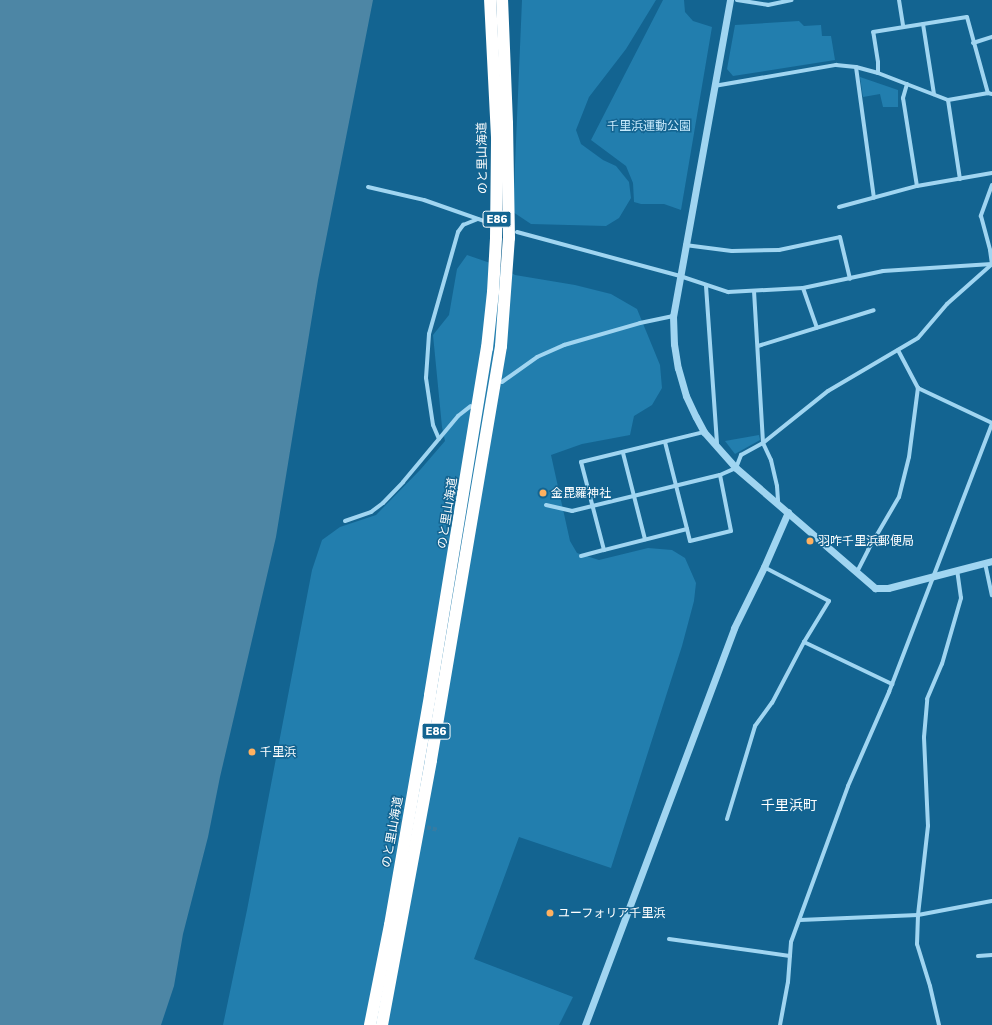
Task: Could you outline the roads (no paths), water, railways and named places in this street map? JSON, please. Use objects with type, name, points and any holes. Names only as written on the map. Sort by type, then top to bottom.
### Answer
[{"type":"highway","name":"のと里山海道","points":[[370,1025],[390,925],[456,544],[486,355],[491,313],[496,238],[497,137],[490,0]]},
{"type":"highway","name":"E86","points":[[382,1025],[431,760],[500,346],[508,238],[508,123],[502,0]]},
{"type":"highway","points":[[363,1025],[374,968],[390,925]]},
{"type":"highway","points":[[388,1025],[393,967]]},
{"type":"street","points":[[730,0],[673,316],[674,344],[678,368],[686,396],[704,432],[736,468],[778,502],[875,588],[957,571],[989,562],[992,595]]},
{"type":"street","points":[[737,0],[768,5],[791,0]]},
{"type":"street","points":[[899,0],[903,26]]},
{"type":"street","points":[[714,86],[836,65],[856,67],[878,73],[948,100],[990,93],[973,43],[967,17],[873,32],[878,62],[878,73]]},
{"type":"street","points":[[923,24],[934,94]]},
{"type":"street","points":[[973,43],[992,37]]},
{"type":"street","points":[[856,67],[874,198]]},
{"type":"street","points":[[907,84],[903,98],[917,186]]},
{"type":"street","points":[[948,100],[960,179]]},
{"type":"street","points":[[839,207],[917,186],[992,172]]},
{"type":"street","points":[[992,185],[981,216],[992,264]]},
{"type":"street","points":[[368,187],[424,200],[487,222]]},
{"type":"street","points":[[439,439],[433,425],[426,378],[429,334],[458,232],[463,225],[478,219]]},
{"type":"street","points":[[517,232],[680,276],[706,286],[728,292],[803,288],[883,271],[992,264]]},
{"type":"street","points":[[686,245],[732,251],[779,250],[840,238],[850,279]]},
{"type":"street","points":[[546,505],[572,511],[720,475],[736,468],[741,455],[763,443],[828,391],[918,338],[947,304],[992,264]]},
{"type":"street","points":[[706,286],[717,448]]},
{"type":"street","points":[[803,288],[817,328]]},
{"type":"street","points":[[754,291],[763,443],[770,460],[777,486],[778,502]]},
{"type":"street","points":[[758,346],[874,310]]},
{"type":"street","points":[[502,382],[537,357],[564,345],[640,323],[673,316]]},
{"type":"street","points":[[857,572],[899,496],[909,457],[918,388],[898,350]]},
{"type":"street","points":[[780,1025],[788,982],[792,942],[848,786],[892,684],[992,423],[918,388]]},
{"type":"street","points":[[345,521],[371,512],[383,503],[403,482],[458,416],[471,406]]},
{"type":"street","points":[[604,550],[581,462],[623,453],[704,432]]},
{"type":"street","points":[[665,442],[690,541],[731,531],[720,475]]},
{"type":"street","points":[[623,453],[635,495],[645,539]]},
{"type":"street","points":[[585,1025],[707,696],[734,628],[764,567],[788,512]]},
{"type":"street","points":[[581,556],[686,528]]},
{"type":"street","points":[[727,819],[755,726],[772,703],[804,642],[829,601],[764,567]]},
{"type":"street","points":[[939,1025],[918,944],[918,915],[928,826],[924,737],[927,699],[942,664],[961,598],[957,571]]},
{"type":"street","points":[[804,642],[892,684]]},
{"type":"street","points":[[800,920],[918,915],[992,901]]},
{"type":"street","points":[[669,939],[790,956]]},
{"type":"street","points":[[978,956],[992,955]]},
{"type":"tunnel","points":[[395,822],[406,824]]},
{"type":"tunnel","points":[[421,826],[439,830]]},
{"type":"place","name":"金毘羅神社","points":[[543,493]]},
{"type":"place","name":"羽咋千里浜郵便局","points":[[810,541]]},
{"type":"place","name":"千里浜","points":[[252,752]]},
{"type":"place","name":"ユーフォリア千里浜","points":[[550,913]]},
{"type":"district","name":"千里浜町","points":[[789,805]]},
{"type":"park label","name":"千里浜運動公園","points":[[649,126]]}]
